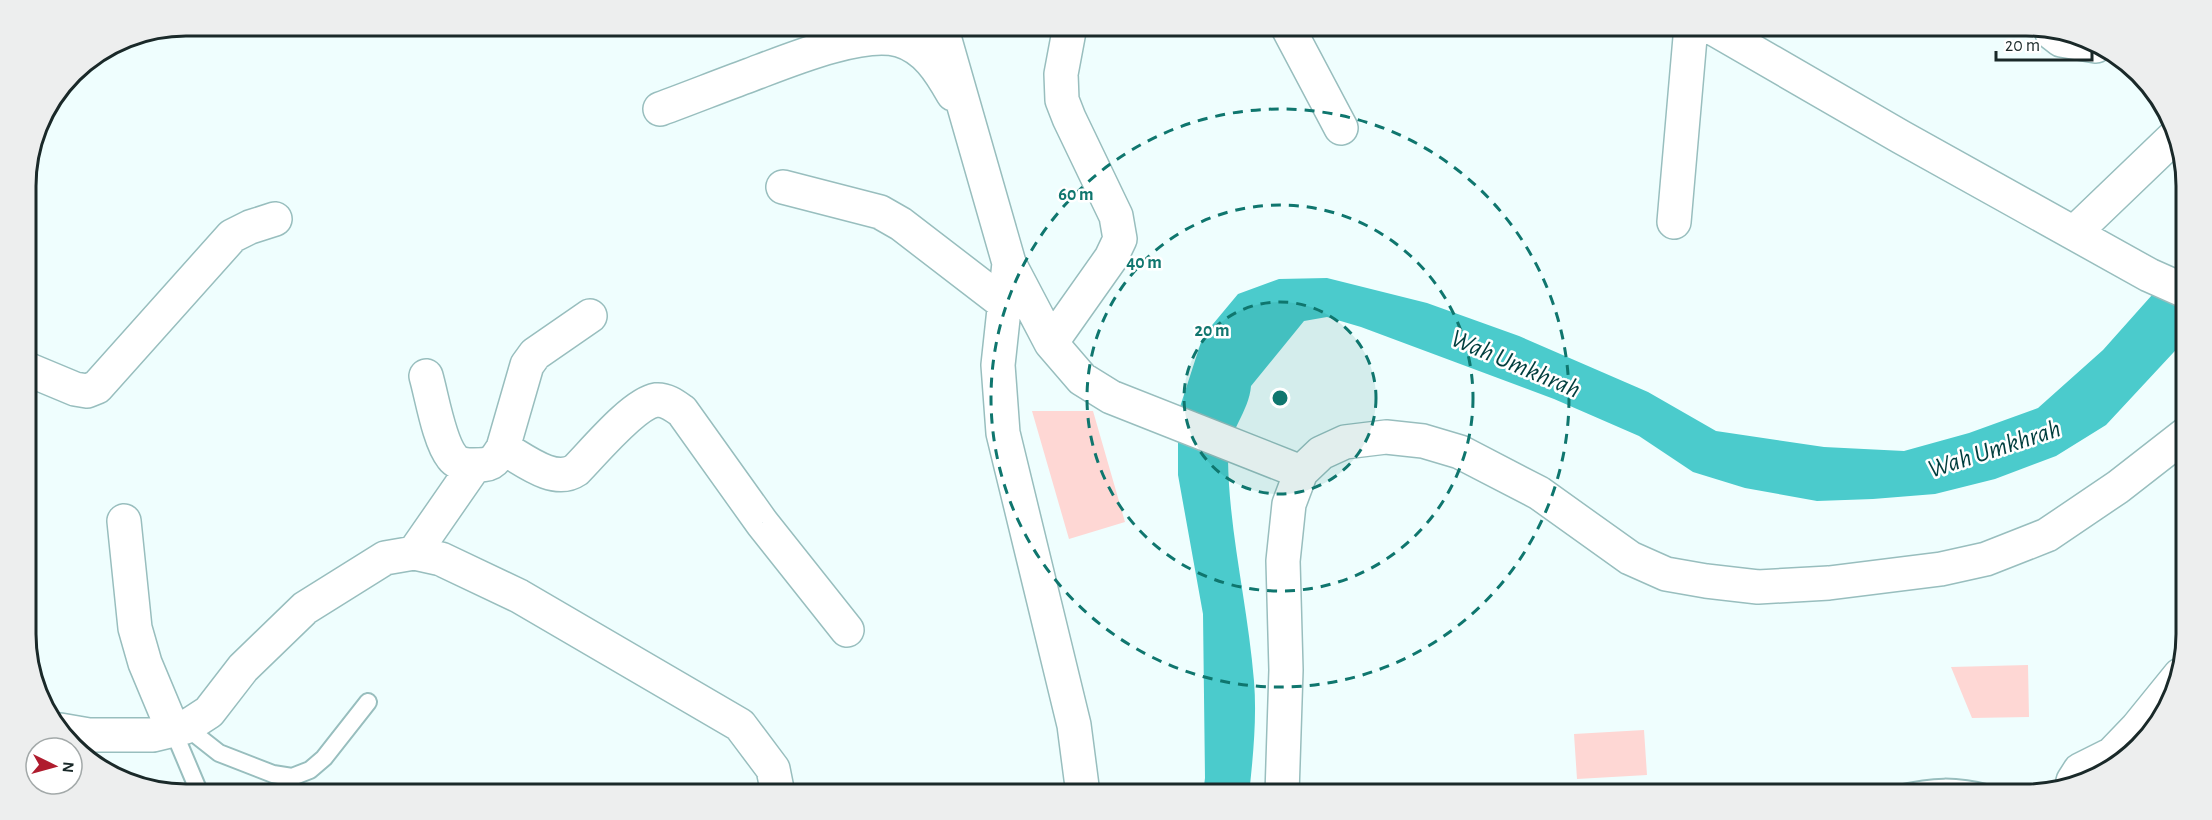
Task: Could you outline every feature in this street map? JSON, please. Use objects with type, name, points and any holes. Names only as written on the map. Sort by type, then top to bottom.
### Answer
[{"type":"street","points":[[944,36],[1009,263],[1051,344],[1082,379],[1111,397],[1301,472]]},
{"type":"street","points":[[1051,344],[1111,258],[1120,239],[1116,216],[1062,100],[1061,74],[1068,36]]},
{"type":"street","points":[[1292,36],[1341,128]]},
{"type":"street","points":[[1674,222],[1690,36]]},
{"type":"street","points":[[1726,36],[1901,137],[2149,275],[2176,287]]},
{"type":"street","points":[[660,109],[816,38],[878,38],[899,40],[919,49],[940,71],[969,121]]},
{"type":"street","points":[[2074,233],[2169,142]]},
{"type":"street","points":[[783,187],[880,212],[901,224],[1005,303]]},
{"type":"street","points":[[36,373],[75,389],[87,391],[97,387],[232,236],[275,219]]},
{"type":"street","points":[[1009,263],[998,365],[1003,434],[1074,725],[1082,784]]},
{"type":"street","points":[[426,376],[445,444],[453,459],[463,465],[488,465],[496,459],[503,448],[527,365],[535,354],[590,316]]},
{"type":"street","points":[[503,448],[548,473],[569,475],[639,408],[657,400],[669,403],[682,411],[762,523],[847,630]]},
{"type":"street","points":[[1282,784],[1286,670],[1282,561],[1289,504],[1301,472],[1321,453],[1345,442],[1386,437],[1423,441],[1460,452],[1539,493],[1630,558],[1666,574],[1758,587],[1829,584],[1941,570],[1986,559],[2047,536],[2118,487],[2176,443]]},
{"type":"street","points":[[414,553],[475,465]]},
{"type":"street","points":[[124,521],[135,628],[145,663],[179,729]]},
{"type":"street","points":[[72,732],[90,735],[153,735],[179,729],[209,712],[243,668],[305,608],[385,558],[414,553],[441,559],[519,596],[740,725],[773,769],[776,784]]},
{"type":"street","points":[[2127,744],[2137,728],[2163,696]]},
{"type":"street","points":[[2077,775],[2080,770],[2120,751]]},
{"type":"lane","points":[[179,729],[219,753],[273,774],[292,777],[310,771],[324,758],[368,702]]},
{"type":"lane","points":[[179,729],[196,784]]},
{"type":"water","name":"Wah Umkhrah","points":[[2176,268],[2176,350],[2106,425],[2056,456],[1995,479],[1935,494],[1817,501],[1745,488],[1693,472],[1639,436],[1554,399],[1361,327],[1327,317],[1304,321],[1251,386],[1247,404],[1231,439],[1228,459],[1229,487],[1254,681],[1253,752],[1250,784],[1204,784],[1203,614],[1178,475],[1178,413],[1203,336],[1238,294],[1279,279],[1327,278],[1427,303],[1519,336],[1648,392],[1716,431],[1824,447],[1904,451],[1969,433],[2038,408],[2103,350]]},
{"type":"building","points":[[1032,411],[1093,411],[1125,522],[1069,539]]},
{"type":"building","points":[[2028,665],[2029,717],[1972,718],[1951,667]]},
{"type":"building","points":[[1644,730],[1647,775],[1577,779],[1574,734]]}]
